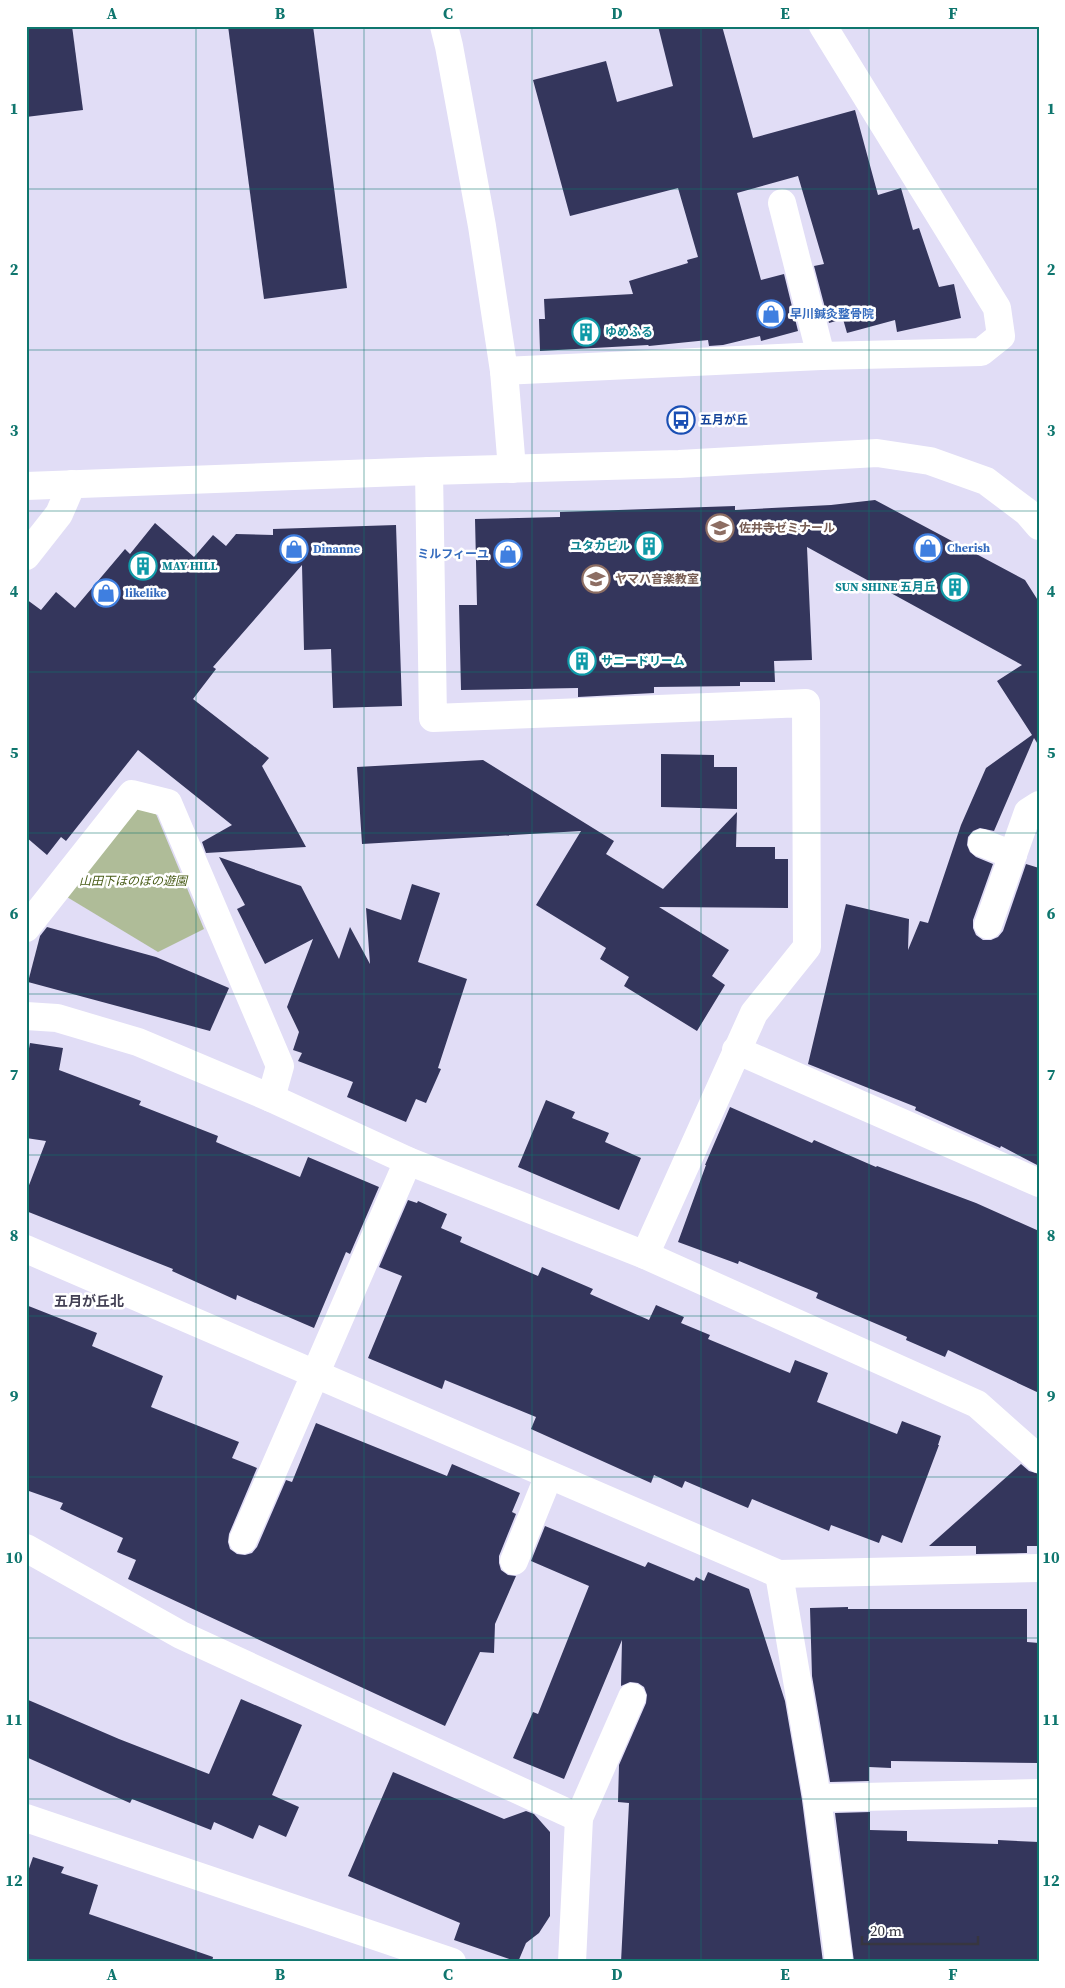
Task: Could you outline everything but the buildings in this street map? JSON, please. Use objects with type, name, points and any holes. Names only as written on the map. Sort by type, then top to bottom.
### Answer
[{"type":"street","points":[[444,26],[482,226],[504,371],[512,469]]},
{"type":"street","points":[[504,371],[821,356],[981,352],[1001,336],[997,308],[823,26]]},
{"type":"street","points":[[782,203],[821,356]]},
{"type":"street","points":[[26,486],[679,464],[877,454],[930,461],[986,481],[1027,512],[1039,526]]},
{"type":"street","points":[[429,471],[433,718],[806,703],[807,947],[754,1013],[645,1255]]},
{"type":"street","points":[[26,556],[59,514],[72,484]]},
{"type":"street","points":[[26,928],[132,794],[168,803],[280,1066],[271,1098]]},
{"type":"street","points":[[988,925],[1028,812],[1039,805]]},
{"type":"street","points":[[982,843],[1012,856]]},
{"type":"street","points":[[26,1016],[57,1018],[138,1042],[271,1098],[408,1161],[645,1255],[977,1404],[1039,1459]]},
{"type":"street","points":[[736,1050],[1039,1183]]},
{"type":"street","points":[[243,1540],[408,1161]]},
{"type":"street","points":[[26,1249],[779,1574],[1039,1568]]},
{"type":"street","points":[[514,1561],[549,1475]]},
{"type":"street","points":[[26,1548],[181,1635],[579,1818]]},
{"type":"street","points":[[779,1574],[816,1798],[838,1962]]},
{"type":"street","points":[[572,1962],[579,1818],[632,1697]]},
{"type":"street","points":[[816,1798],[1039,1793]]},
{"type":"street","points":[[26,1818],[452,1962]]},
{"type":"green space","name":"山田下ほのぼの遊園","points":[[131,807],[156,814],[204,929],[158,952],[62,894]]},
{"type":"place","name":"早川鍼灸整骨院","points":[[771,314]]},
{"type":"place","name":"ゆめふる","points":[[586,332]]},
{"type":"place","name":"五月が丘","points":[[681,420]]},
{"type":"place","name":"佐井寺ゼミナール","points":[[720,528]]},
{"type":"place","name":"ユタカビル","points":[[649,546]]},
{"type":"place","name":"Cherish","points":[[928,548]]},
{"type":"place","name":"Dinanne","points":[[294,549]]},
{"type":"place","name":"ミルフィーユ","points":[[508,554]]},
{"type":"place","name":"MAY HILL","points":[[143,566]]},
{"type":"place","name":"ヤマハ音楽教室","points":[[596,579]]},
{"type":"place","name":"SUN SHINE 五月丘","points":[[955,587]]},
{"type":"place","name":"likelike","points":[[106,593]]},
{"type":"place","name":"サニードリーム","points":[[582,661]]},
{"type":"district","name":"五月が丘北","points":[[89,1301]]}]
